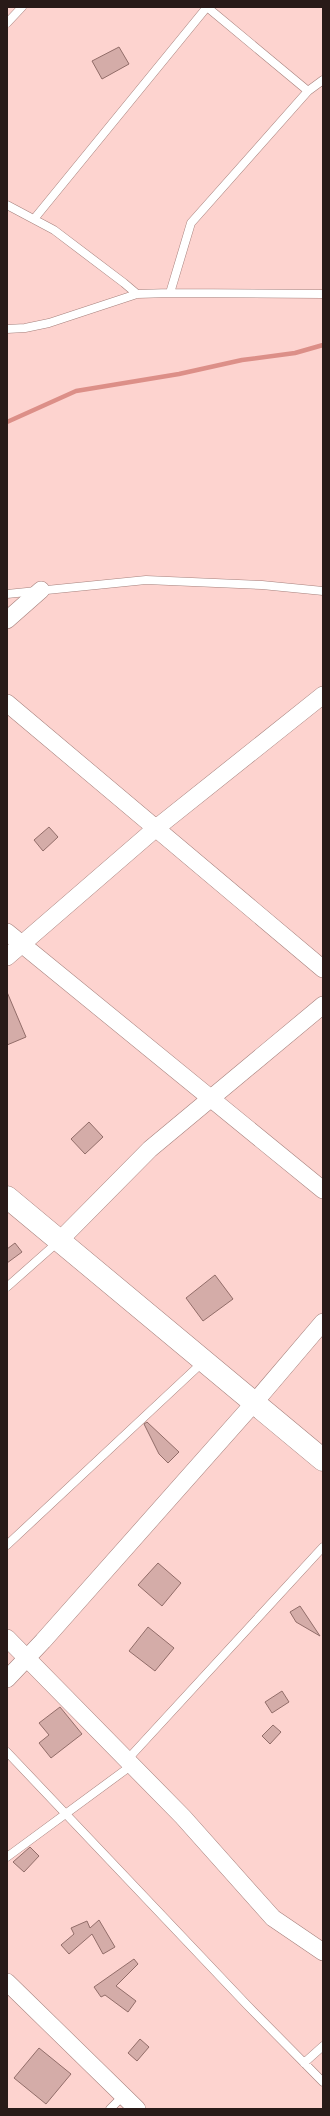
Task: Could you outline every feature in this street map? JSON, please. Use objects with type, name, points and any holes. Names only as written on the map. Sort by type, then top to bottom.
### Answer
[{"type":"street","points":[[7,620],[42,590]]},
{"type":"street","points":[[7,957],[23,945],[156,829],[323,695]]},
{"type":"street","points":[[7,703],[323,969]]},
{"type":"street","points":[[7,932],[323,1190]]},
{"type":"street","points":[[60,1240],[150,1149],[323,1005]]},
{"type":"street","points":[[7,1197],[323,1460]]},
{"type":"street","points":[[7,1679],[254,1403],[323,1322]]},
{"type":"street","points":[[7,1638],[183,1817],[273,1918],[323,1952]]},
{"type":"street","points":[[7,1982],[137,2109]]},
{"type":"lane","points":[[7,24],[22,7]]},
{"type":"lane","points":[[34,219],[207,7],[308,91]]},
{"type":"lane","points":[[170,292],[191,223],[308,91],[323,80]]},
{"type":"lane","points":[[7,205],[34,219],[70,241],[137,294]]},
{"type":"lane","points":[[7,329],[25,328],[49,323],[137,294],[170,292],[323,294]]},
{"type":"lane","points":[[7,594],[146,580],[262,586],[323,591]]},
{"type":"lane","points":[[7,1287],[60,1240]]},
{"type":"lane","points":[[7,1546],[204,1361]]},
{"type":"lane","points":[[7,1857],[66,1814],[129,1763],[323,1547]]},
{"type":"lane","points":[[7,1752],[323,2082]]},
{"type":"lane","points":[[304,2063],[323,2046]]},
{"type":"lane","points":[[110,2109],[123,2096]]},
{"type":"building","points":[[119,47],[129,64],[102,79],[92,61]]},
{"type":"building","points":[[49,827],[58,837],[43,851],[34,840]]},
{"type":"building","points":[[7,992],[26,1037],[7,1045]]},
{"type":"building","points":[[89,1122],[103,1137],[85,1154],[71,1139]]},
{"type":"building","points":[[15,1243],[22,1252],[7,1263],[7,1249]]},
{"type":"building","points":[[215,1275],[233,1299],[203,1321],[186,1298]]},
{"type":"building","points":[[147,1422],[179,1452],[168,1463],[159,1454],[144,1424]]},
{"type":"building","points":[[158,1563],[181,1583],[162,1606],[138,1585]]},
{"type":"building","points":[[300,1606],[320,1636],[296,1622],[290,1612]]},
{"type":"building","points":[[148,1627],[174,1648],[155,1671],[129,1651]]},
{"type":"building","points":[[282,1691],[289,1702],[272,1713],[265,1702]]},
{"type":"building","points":[[60,1707],[82,1734],[51,1758],[39,1743],[49,1735],[39,1723]]},
{"type":"building","points":[[273,1725],[281,1732],[270,1744],[262,1736]]},
{"type":"building","points":[[30,1847],[39,1856],[24,1872],[13,1862]]},
{"type":"building","points":[[99,1920],[115,1947],[103,1954],[92,1934],[69,1954],[61,1945],[74,1934],[71,1928],[87,1921],[90,1928]]},
{"type":"building","points":[[134,1959],[138,1964],[116,1986],[136,2001],[128,2012],[105,1995],[101,1997],[94,1987]]},
{"type":"building","points":[[140,2039],[149,2047],[137,2061],[128,2053]]},
{"type":"building","points":[[39,2048],[71,2074],[46,2104],[14,2078]]},
{"type":"waterway","points":[[7,422],[76,391],[179,374],[242,360],[295,353],[323,345]]}]
